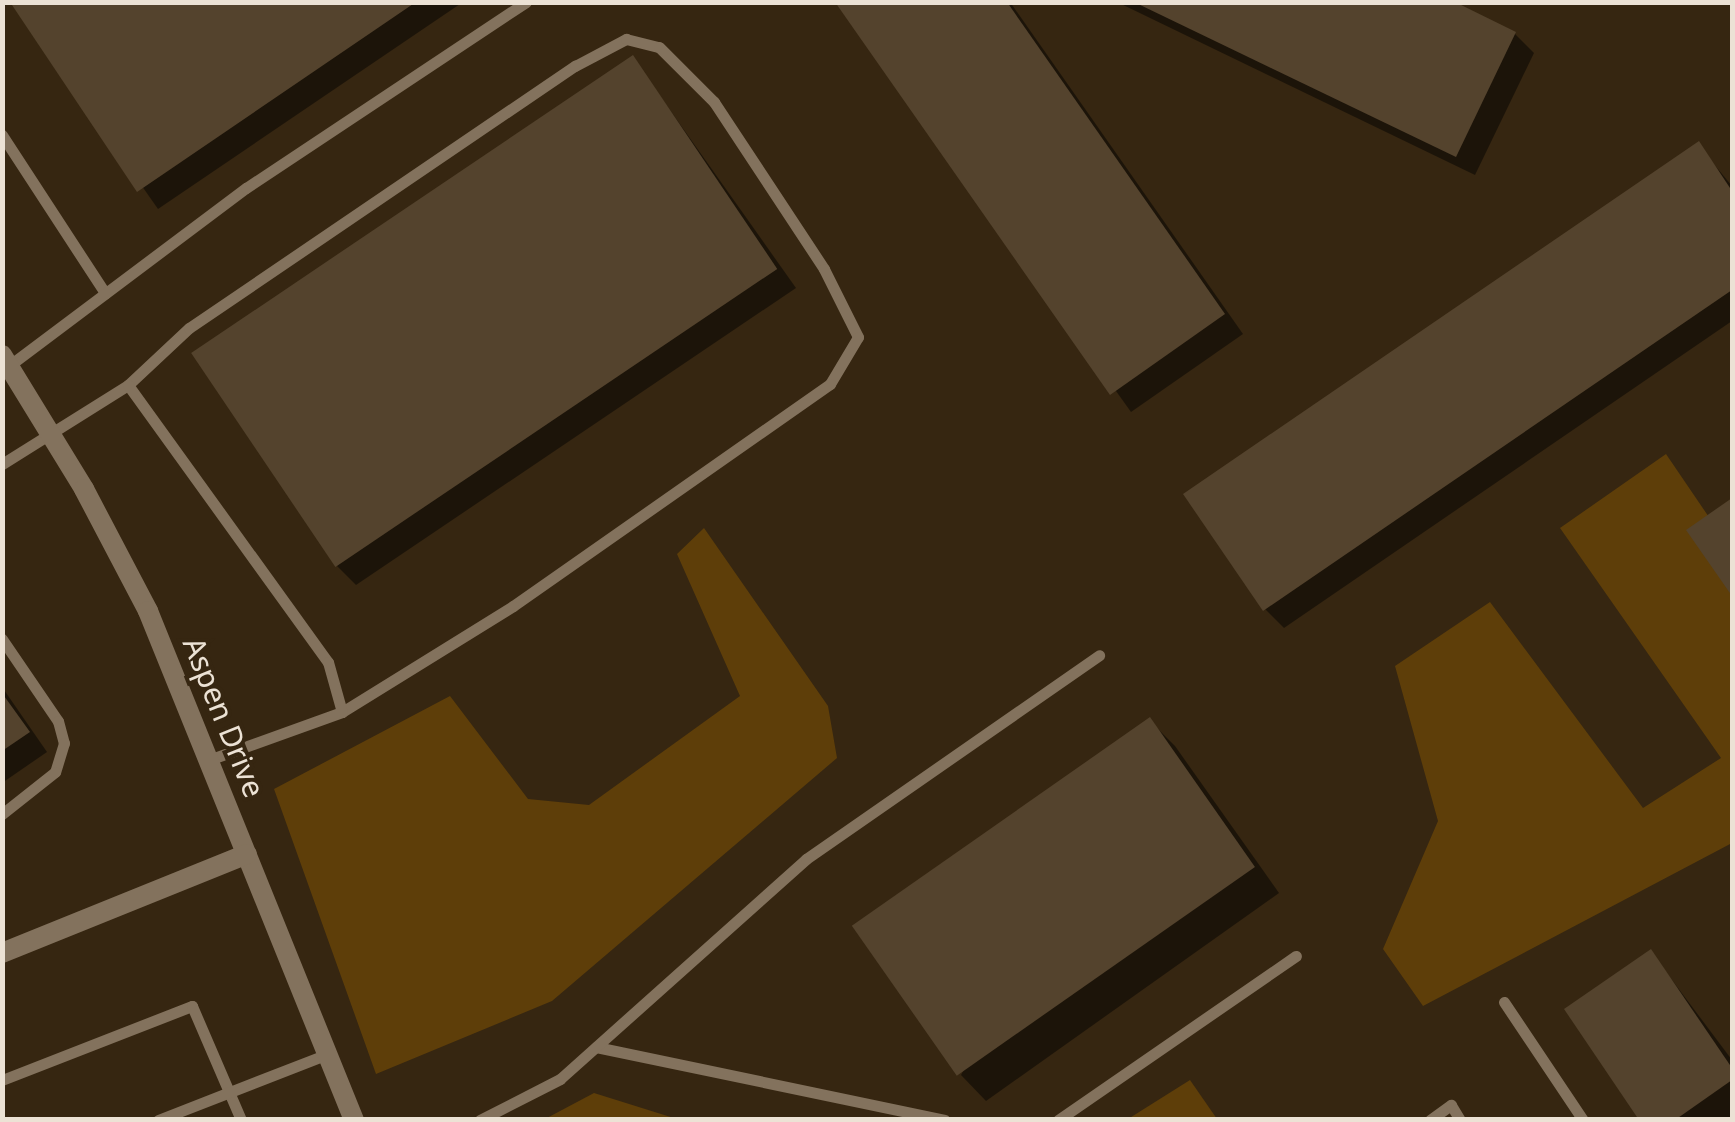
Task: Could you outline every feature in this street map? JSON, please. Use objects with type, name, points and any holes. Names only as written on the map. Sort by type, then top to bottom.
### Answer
[{"type":"street","name":"Aspen Drive","points":[[5,364],[48,430],[148,610],[354,1120]]},
{"type":"street","points":[[2,953],[247,854]]},
{"type":"lane","points":[[5,364],[246,188],[526,2]]},
{"type":"lane","points":[[2,464],[48,430],[128,385],[189,328],[575,66],[626,39],[659,47],[714,102],[824,268],[858,337],[830,384],[513,606],[342,712],[209,760]]},
{"type":"lane","points":[[2,135],[105,294]]},
{"type":"lane","points":[[128,385],[328,662],[342,712]]},
{"type":"lane","points":[[2,639],[58,722],[64,744],[48,780],[2,814]]},
{"type":"lane","points":[[480,1120],[536,1096],[806,859],[1098,655]]},
{"type":"lane","points":[[1058,1120],[1296,956]]},
{"type":"lane","points":[[1504,1002],[1582,1120]]},
{"type":"lane","points":[[2,1080],[192,1006],[241,1120]]},
{"type":"lane","points":[[596,1046],[944,1120]]},
{"type":"lane","points":[[158,1120],[328,1054]]},
{"type":"lane","points":[[1430,1120],[1451,1105],[1460,1120]]},
{"type":"shaded area","points":[[1666,454],[1732,551],[1732,843],[1423,1006],[1383,949],[1438,821],[1395,666],[1490,602],[1643,808],[1721,758],[1560,528]]},
{"type":"shaded area","points":[[704,528],[828,706],[837,758],[552,1001],[376,1074],[274,789],[450,696],[528,799],[589,805],[740,696],[677,554]]},
{"type":"shaded area","points":[[1190,1080],[1217,1119],[1128,1119]]},
{"type":"shaded area","points":[[594,1093],[677,1119],[545,1119]]},
{"type":"building","points":[[10,2],[416,2],[137,192]]},
{"type":"building","points":[[835,2],[1007,2],[1225,314],[1110,395]]},
{"type":"building","points":[[1134,2],[1455,2],[1516,32],[1456,157]]},
{"type":"building","points":[[633,55],[777,269],[335,567],[191,353]]},
{"type":"building","points":[[1699,141],[1732,191],[1732,290],[1263,611],[1183,494]]},
{"type":"building","points":[[1732,498],[1732,596],[1686,530]]},
{"type":"building","points":[[2,693],[30,732],[2,751]]},
{"type":"building","points":[[1150,717],[1255,867],[957,1076],[852,926]]},
{"type":"building","points":[[1651,949],[1732,1068],[1732,1080],[1675,1120],[1639,1120],[1564,1009]]}]
